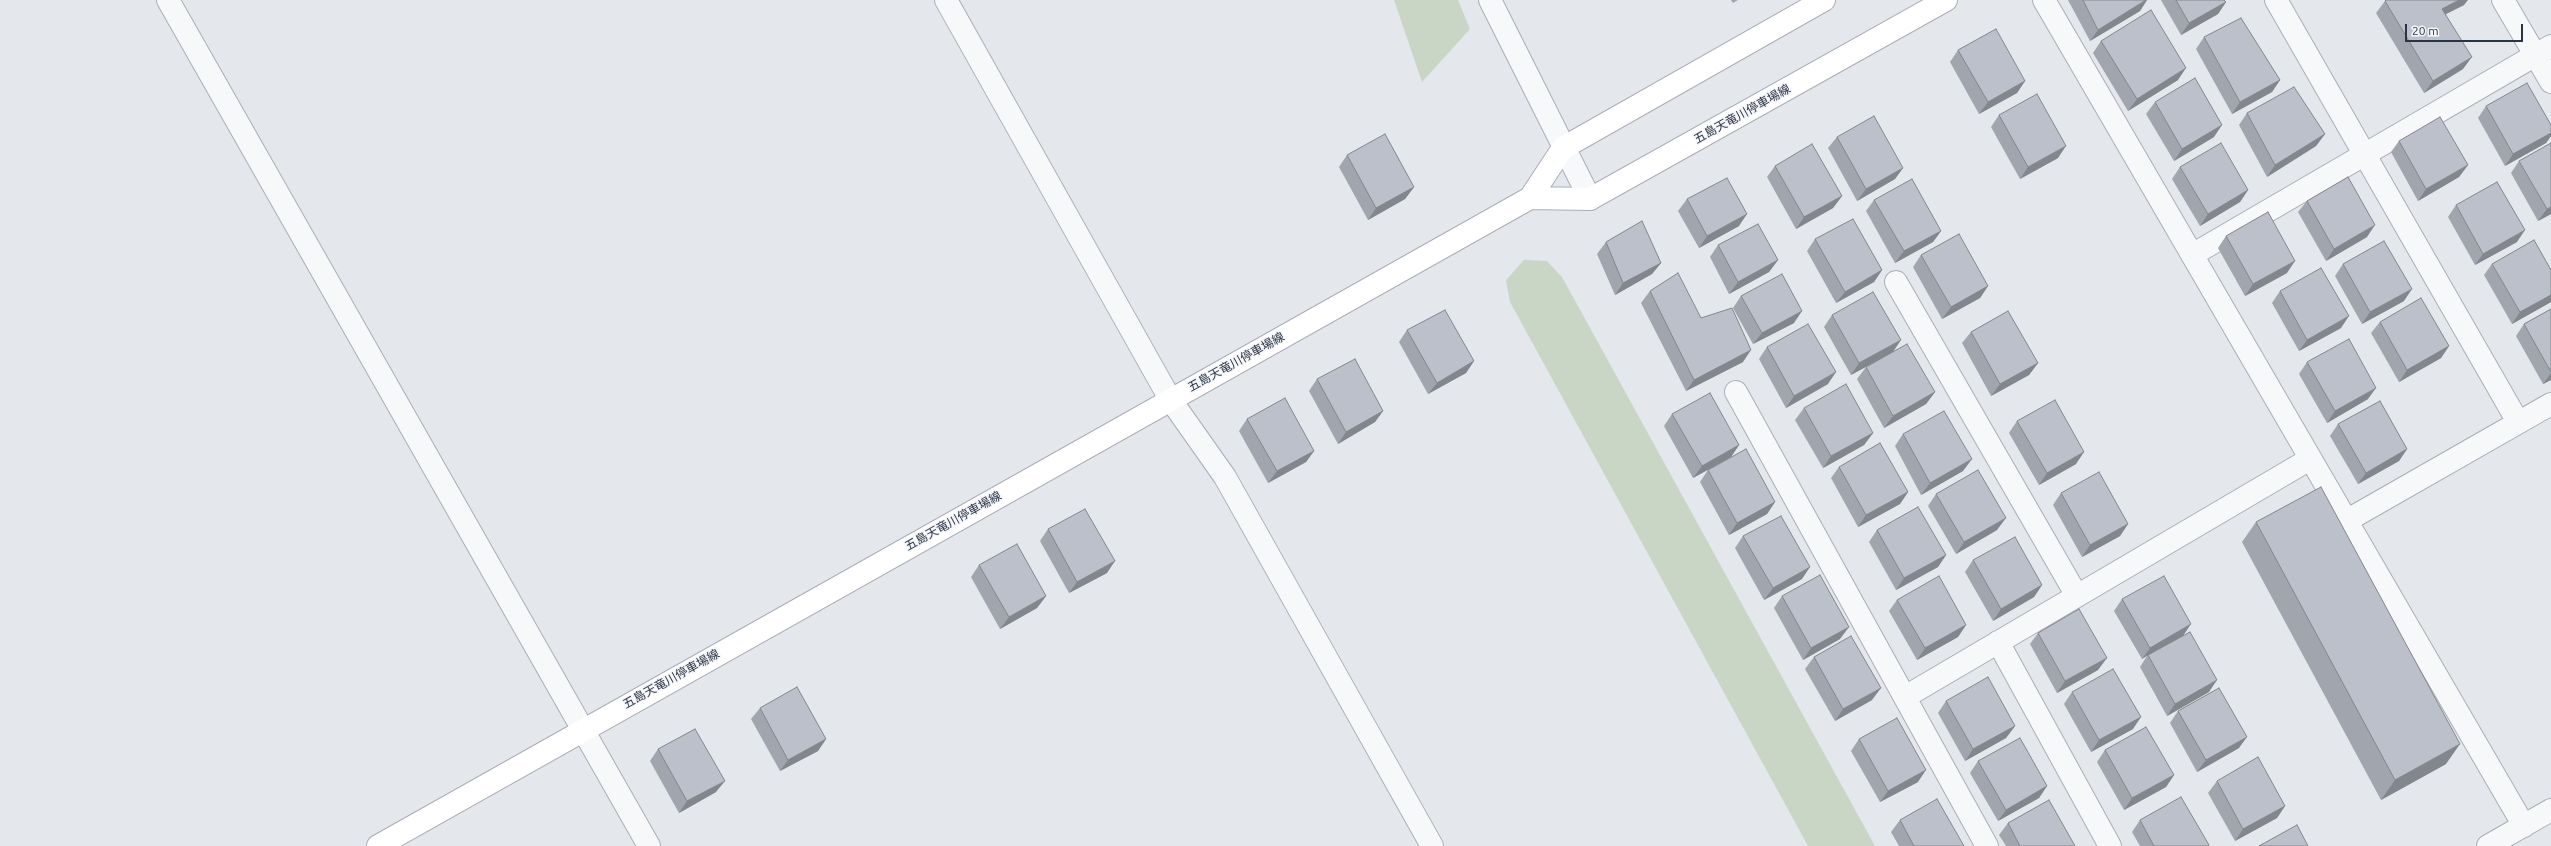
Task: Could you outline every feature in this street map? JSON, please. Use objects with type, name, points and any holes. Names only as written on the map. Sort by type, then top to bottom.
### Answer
[{"type":"main road","name":"五島天竜川停車場線","points":[[378,846],[583,729],[1530,198],[1563,148],[1824,0]]},
{"type":"main road","name":"五島天竜川停車場線","points":[[1590,200],[1946,0]]},
{"type":"main road","points":[[1530,198],[1590,200]]},
{"type":"street","points":[[168,0],[649,846]]},
{"type":"street","points":[[946,0],[1170,399],[1225,477],[1432,846]]},
{"type":"street","points":[[1490,0],[1590,200]]},
{"type":"street","points":[[2044,0],[2524,826]]},
{"type":"street","points":[[2276,0],[2518,422]]},
{"type":"street","points":[[2503,0],[2543,51],[2551,82]]},
{"type":"street","points":[[2192,255],[2543,51]]},
{"type":"street","points":[[1896,282],[2077,596]]},
{"type":"street","points":[[1736,392],[1987,846]]},
{"type":"street","points":[[2346,522],[2551,404]]},
{"type":"street","points":[[1905,697],[2310,459]]},
{"type":"street","points":[[1998,642],[2110,846]]},
{"type":"street","points":[[2488,846],[2551,810]]},
{"type":"green space","points":[[1394,0],[1458,0],[1470,29],[1422,82]]},
{"type":"green space","points":[[1524,260],[1547,261],[1562,277],[1875,846],[1808,846],[1510,302],[1506,280]]},
{"type":"building","points":[[2083,0],[2146,0],[2098,30]]},
{"type":"building","points":[[2176,0],[2224,0],[2226,2],[2189,23]]},
{"type":"building","points":[[2459,0],[2442,9],[2472,57],[2433,81],[2385,1]]},
{"type":"building","points":[[2151,10],[2186,68],[2137,99],[2101,41]]},
{"type":"building","points":[[2241,18],[2280,80],[2240,102],[2204,37]]},
{"type":"building","points":[[1996,29],[2025,81],[1988,102],[1958,50]]},
{"type":"building","points":[[2195,78],[2222,125],[2182,149],[2155,102]]},
{"type":"building","points":[[2527,83],[2551,125],[2551,133],[2513,154],[2486,106]]},
{"type":"building","points":[[2294,87],[2325,134],[2275,165],[2247,113]]},
{"type":"building","points":[[2037,94],[2066,146],[2028,167],[1999,115]]},
{"type":"building","points":[[1874,116],[1903,168],[1866,189],[1837,137]]},
{"type":"building","points":[[2440,117],[2468,165],[2426,189],[2399,141]]},
{"type":"building","points":[[1385,134],[1414,187],[1376,208],[1347,155]]},
{"type":"building","points":[[2221,143],[2248,190],[2208,214],[2180,167]]},
{"type":"building","points":[[2551,143],[2551,207],[2547,209],[2519,161]]},
{"type":"building","points":[[1812,144],[1842,196],[1804,217],[1775,166]]},
{"type":"building","points":[[2348,177],[2375,225],[2334,249],[2307,201]]},
{"type":"building","points":[[1727,178],[1747,214],[1707,236],[1687,199]]},
{"type":"building","points":[[1912,179],[1941,231],[1904,251],[1874,200]]},
{"type":"building","points":[[2497,182],[2525,230],[2483,254],[2456,205]]},
{"type":"building","points":[[2268,212],[2295,261],[2253,284],[2226,236]]},
{"type":"building","points":[[1853,219],[1882,270],[1845,292],[1815,239]]},
{"type":"building","points":[[1642,221],[1661,263],[1623,283],[1606,242]]},
{"type":"building","points":[[1758,224],[1778,260],[1738,282],[1718,245]]},
{"type":"building","points":[[1959,234],[1988,286],[1951,307],[1921,255]]},
{"type":"building","points":[[2534,240],[2551,270],[2551,295],[2520,312],[2492,264]]},
{"type":"building","points":[[2384,241],[2412,289],[2370,312],[2343,264]]},
{"type":"building","points":[[2321,268],[2349,316],[2307,340],[2280,291]]},
{"type":"building","points":[[1678,273],[1701,318],[1732,308],[1751,350],[1694,380],[1650,291]]},
{"type":"building","points":[[1782,274],[1802,311],[1762,333],[1741,296]]},
{"type":"building","points":[[1873,292],[1901,340],[1859,363],[1832,315]]},
{"type":"building","points":[[2421,298],[2449,346],[2407,370],[2380,322]]},
{"type":"building","points":[[2551,309],[2551,372],[2524,324]]},
{"type":"building","points":[[1445,310],[1474,361],[1437,383],[1407,330]]},
{"type":"building","points":[[2008,311],[2038,363],[2000,384],[1971,332]]},
{"type":"building","points":[[1808,324],[1836,372],[1794,396],[1767,347]]},
{"type":"building","points":[[2349,339],[2376,388],[2335,411],[2307,362]]},
{"type":"building","points":[[1907,344],[1935,392],[1893,416],[1866,367]]},
{"type":"building","points":[[1355,359],[1383,411],[1346,432],[1317,379]]},
{"type":"building","points":[[1846,384],[1873,433],[1831,456],[1804,408]]},
{"type":"building","points":[[1710,393],[1739,445],[1702,466],[1672,414]]},
{"type":"building","points":[[1285,398],[1314,451],[1277,471],[1247,419]]},
{"type":"building","points":[[2055,400],[2084,452],[2047,473],[2017,421]]},
{"type":"building","points":[[2380,401],[2407,449],[2366,473],[2338,424]]},
{"type":"building","points":[[1944,411],[1972,459],[1930,483],[1903,434]]},
{"type":"building","points":[[1880,443],[1908,492],[1866,515],[1839,467]]},
{"type":"building","points":[[1746,449],[1775,502],[1737,523],[1708,470]]},
{"type":"building","points":[[1978,470],[2006,518],[1964,542],[1936,494]]},
{"type":"building","points":[[2099,472],[2128,524],[2090,545],[2061,493]]},
{"type":"building","points":[[2321,487],[2460,744],[2395,780],[2256,522]]},
{"type":"building","points":[[1918,507],[1946,555],[1904,578],[1877,530]]},
{"type":"building","points":[[1085,509],[1115,561],[1077,582],[1048,529]]},
{"type":"building","points":[[1781,516],[1810,567],[1773,588],[1743,536]]},
{"type":"building","points":[[2015,537],[2042,585],[2001,609],[1973,560]]},
{"type":"building","points":[[1017,544],[1046,596],[1009,617],[979,565]]},
{"type":"building","points":[[1820,575],[1849,627],[1811,648],[1782,596]]},
{"type":"building","points":[[1939,576],[1966,625],[1925,648],[1897,600]]},
{"type":"building","points":[[2164,576],[2191,624],[2150,648],[2122,599]]},
{"type":"building","points":[[2079,609],[2107,658],[2065,681],[2038,633]]},
{"type":"building","points":[[2190,632],[2217,680],[2175,704],[2148,655]]},
{"type":"building","points":[[1851,636],[1881,688],[1843,709],[1814,657]]},
{"type":"building","points":[[2113,669],[2141,717],[2099,740],[2072,692]]},
{"type":"building","points":[[1988,677],[2015,726],[1973,749],[1946,701]]},
{"type":"building","points":[[797,687],[826,739],[788,760],[760,708]]},
{"type":"building","points":[[2219,688],[2247,737],[2206,760],[2178,711]]},
{"type":"building","points":[[1897,718],[1926,770],[1888,791],[1859,739]]},
{"type":"building","points":[[2146,727],[2174,775],[2132,798],[2105,750]]},
{"type":"building","points":[[695,729],[725,781],[687,801],[658,749]]},
{"type":"building","points":[[2020,738],[2047,786],[2006,810],[1978,761]]},
{"type":"building","points":[[2258,757],[2285,806],[2243,829],[2217,781]]},
{"type":"building","points":[[2181,797],[2209,845],[2154,846],[2140,820]]},
{"type":"building","points":[[1937,799],[1964,846],[1914,846],[1900,820]]},
{"type":"building","points":[[2049,800],[2075,846],[2020,846],[2008,823]]},
{"type":"building","points":[[2297,825],[2308,846],[2259,846]]}]
